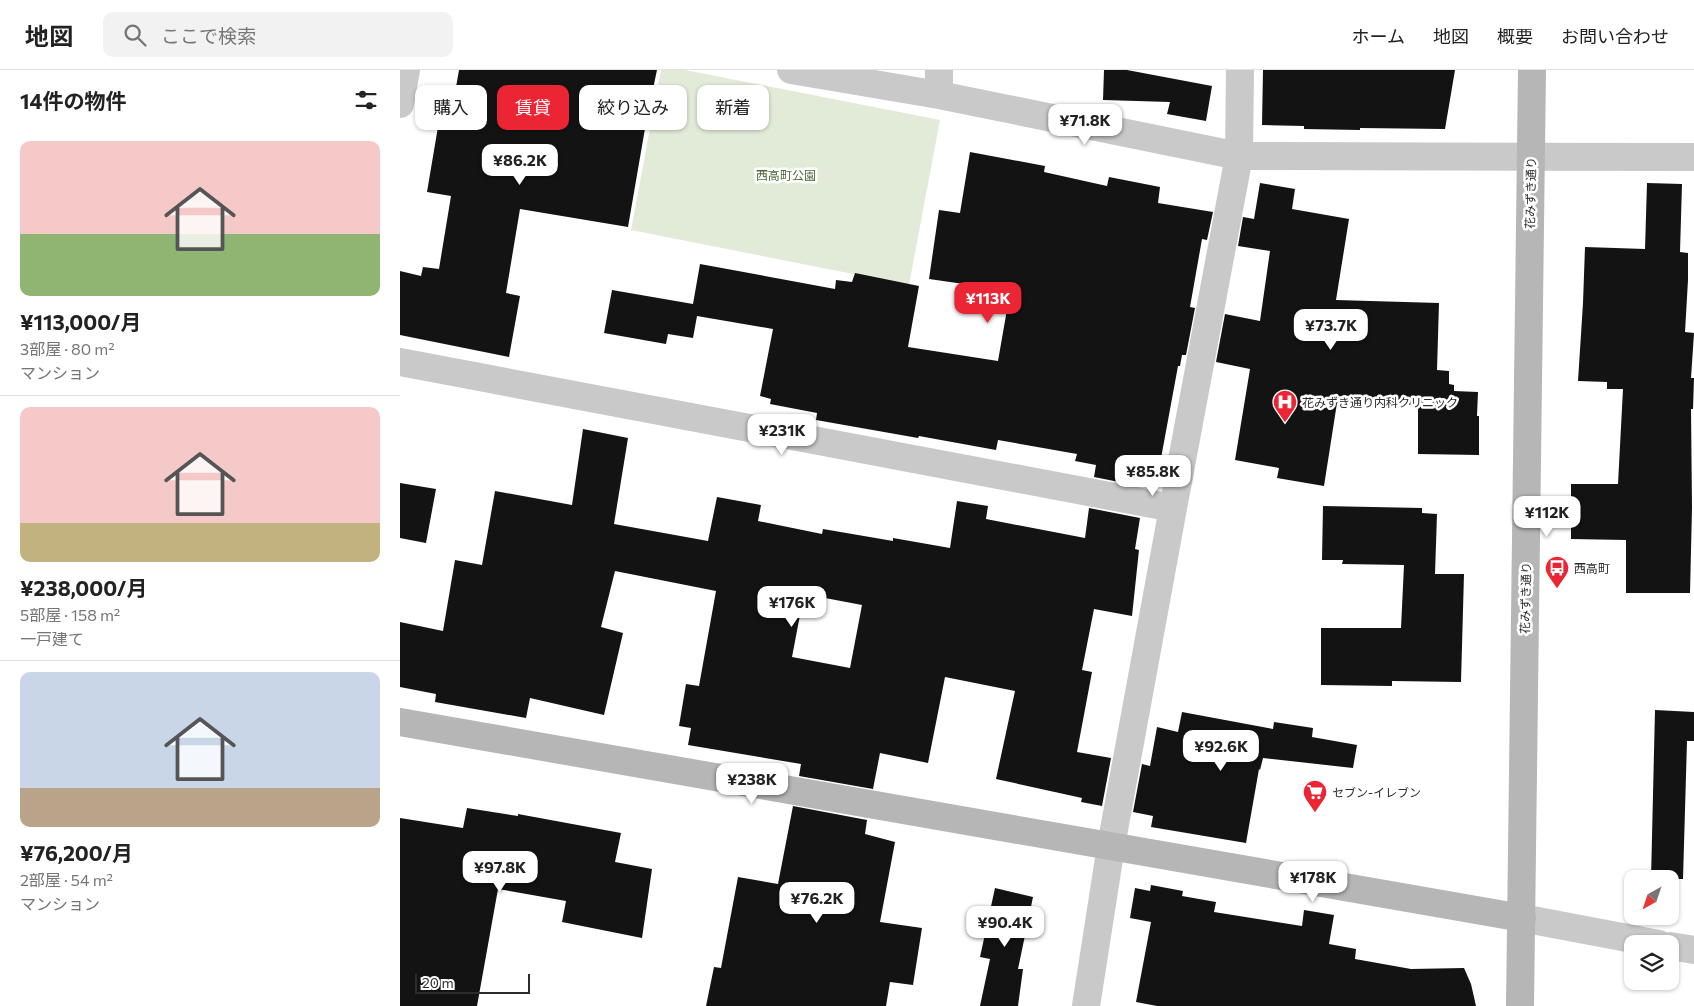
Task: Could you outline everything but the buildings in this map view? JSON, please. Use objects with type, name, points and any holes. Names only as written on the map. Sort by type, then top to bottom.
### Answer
[{"type":"street","points":[[400,104],[406,70]]},
{"type":"street","points":[[791,70],[939,82],[1239,156],[1694,157]]},
{"type":"street","points":[[1086,1006],[1111,846],[1239,156],[1240,70]]},
{"type":"street","name":"花みずき通り","points":[[1520,1006],[1532,70]]},
{"type":"street","points":[[400,362],[1173,508]]},
{"type":"street","points":[[400,722],[1624,937]]},
{"type":"street","points":[[1679,948],[1694,950]]},
{"type":"green space","name":"西高町公園","points":[[661,70],[685,70],[762,85],[697,85],[697,130],[769,130],[769,86],[940,120],[909,285],[631,230],[650,130],[687,130],[687,85],[658,85]]},
{"type":"place","name":"花みずき通り内科クリニック","points":[[1285,423]]},
{"type":"place","name":"西高町","points":[[1557,589]]},
{"type":"place","name":"セブン-イレブン","points":[[1315,813]]}]
